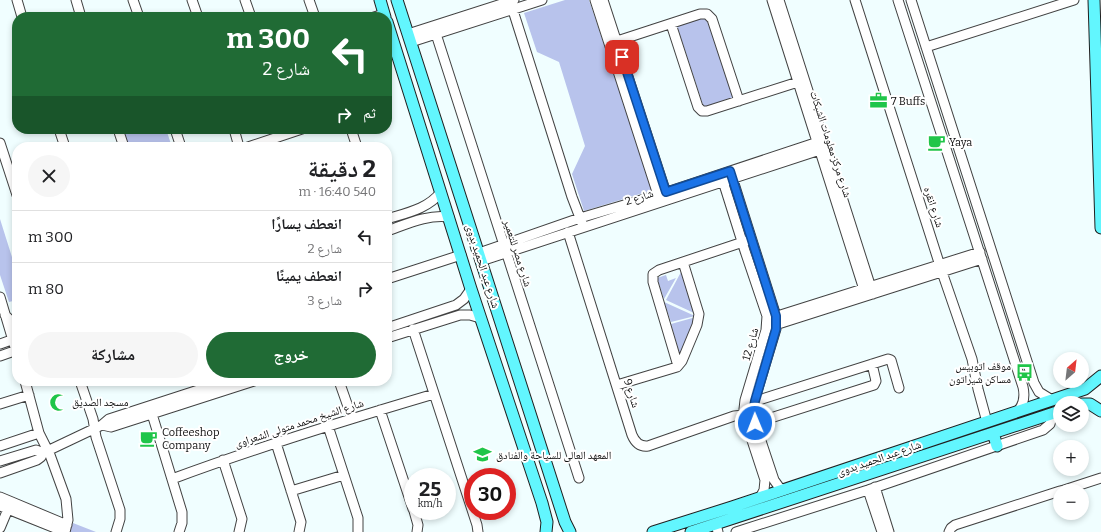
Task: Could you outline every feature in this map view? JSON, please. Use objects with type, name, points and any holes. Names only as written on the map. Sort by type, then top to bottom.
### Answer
[{"type":"main road","name":"شارع عبد الحميد بدوى","points":[[380,0],[382,12]]},
{"type":"main road","name":"شارع عبد الحميد بدوى","points":[[398,0],[570,532]]},
{"type":"main road","points":[[1094,0],[1101,228]]},
{"type":"main road","name":"شارع عبد الحميد بدوى","points":[[392,45],[441,192],[480,318],[542,503],[547,522],[547,531]]},
{"type":"main road","name":"شارع عبد الحميد بدوى","points":[[653,532],[760,498],[1085,389],[1101,376]]},
{"type":"main road","points":[[1085,389],[1089,392],[1091,397],[1089,400]]},
{"type":"main road","points":[[1089,405],[1101,411]]},
{"type":"main road","name":"شارع عبد الحميد بدوى","points":[[691,532],[717,528],[727,520],[1053,413]]},
{"type":"main road","points":[[993,433],[997,446]]},
{"type":"street","points":[[17,0],[21,12]]},
{"type":"street","points":[[76,0],[80,12]]},
{"type":"street","points":[[133,0],[137,12]]},
{"type":"street","points":[[192,0],[196,12]]},
{"type":"street","points":[[246,0],[250,12]]},
{"type":"street","points":[[309,0],[313,12]]},
{"type":"street","points":[[410,38],[512,4],[542,0]]},
{"type":"street","points":[[595,0],[613,43],[663,197]]},
{"type":"street","points":[[603,0],[613,43]]},
{"type":"street","name":"شارع مركز معلومات الشبكات","points":[[772,0],[798,82],[822,145]]},
{"type":"street","name":"شارع مركز معلومات الشبكات","points":[[779,0],[822,145],[869,291]]},
{"type":"street","name":"شارع انقره","points":[[856,0],[941,268],[972,359],[987,422]]},
{"type":"street","points":[[898,0],[1024,392],[1024,402],[1018,412]]},
{"type":"street","points":[[926,47],[1074,0]]},
{"type":"street","points":[[914,1],[926,47],[1036,387],[1043,395],[1052,400]]},
{"type":"street","points":[[410,38],[436,34],[512,4]]},
{"type":"street","points":[[512,4],[572,197],[582,223]]},
{"type":"street","points":[[613,43],[702,14],[707,14],[712,19],[739,101]]},
{"type":"street","points":[[672,24],[698,107],[702,111],[710,111],[798,82]]},
{"type":"street","name":"شارع مصر للتعمير","points":[[436,34],[579,478]]},
{"type":"street","points":[[263,142],[287,134]]},
{"type":"street","points":[[0,144],[12,180]]},
{"type":"street","name":"شارع 2","points":[[480,257],[822,145]]},
{"type":"street","points":[[732,175],[752,240],[772,322],[981,256]]},
{"type":"street","name":"شارع 12","points":[[722,178],[742,243],[765,307],[772,322],[759,385],[750,400],[754,418],[774,480],[779,487],[784,490]]},
{"type":"street","points":[[392,217],[429,204],[437,198],[441,192]]},
{"type":"street","points":[[429,204],[433,217]]},
{"type":"street","points":[[392,229],[433,217],[449,217]]},
{"type":"street","name":"شارع 2","points":[[504,249],[568,232],[582,223]]},
{"type":"street","name":"شارع 9","points":[[568,232],[633,437],[636,442],[642,446],[651,445],[734,416],[744,414],[754,418],[874,385],[876,380],[872,364]]},
{"type":"street","points":[[678,366],[652,278],[654,273],[752,240]]},
{"type":"street","points":[[392,277],[460,255]]},
{"type":"street","points":[[617,386],[678,366],[682,361],[697,325],[699,314],[683,262]]},
{"type":"street","points":[[392,326],[456,305],[464,299],[471,289]]},
{"type":"street","points":[[0,297],[12,331]]},
{"type":"street","points":[[456,305],[460,308],[460,315]]},
{"type":"street","points":[[6,315],[12,321]]},
{"type":"street","points":[[392,336],[460,315],[470,315],[480,318]]},
{"type":"street","name":"شارع 12","points":[[760,498],[764,490],[765,480],[744,414],[750,400],[772,322]]},
{"type":"street","points":[[413,329],[478,532]]},
{"type":"street","points":[[0,344],[12,340]]},
{"type":"street","points":[[0,356],[12,353]]},
{"type":"street","points":[[750,400],[769,397],[888,359],[890,360],[899,388]]},
{"type":"street","points":[[759,385],[769,397]]},
{"type":"street","points":[[26,386],[45,451],[66,499],[68,514],[65,530]]},
{"type":"street","points":[[82,386],[93,419],[99,427],[120,510],[120,519],[116,532]]},
{"type":"street","points":[[0,461],[36,450],[45,451],[99,427],[108,419],[210,386]]},
{"type":"street","points":[[99,427],[111,427],[239,386]]},
{"type":"street","points":[[342,386],[352,418]]},
{"type":"street","points":[[1024,392],[1031,392],[1036,387]]},
{"type":"street","name":"شارع الشيخ محمد متولى الشعراوى","points":[[172,479],[223,460],[352,418],[434,394]]},
{"type":"street","points":[[0,404],[29,395]]},
{"type":"street","points":[[380,410],[404,483]]},
{"type":"street","points":[[152,414],[182,514],[182,523],[179,532]]},
{"type":"street","points":[[736,532],[1043,430],[1050,424],[1053,418]]},
{"type":"street","points":[[328,426],[358,518],[358,532]]},
{"type":"street","points":[[0,446],[39,433]]},
{"type":"street","points":[[276,443],[301,522],[299,532]]},
{"type":"street","points":[[0,473],[38,460],[45,451]]},
{"type":"street","points":[[223,460],[242,519],[239,532]]},
{"type":"street","points":[[291,491],[344,475]]},
{"type":"street","points":[[1083,484],[1101,478]]},
{"type":"street","points":[[872,488],[882,532]]},
{"type":"street","points":[[872,488],[889,532]]},
{"type":"street","points":[[950,532],[951,528],[955,524],[1053,493]]},
{"type":"street","points":[[0,497],[65,530]]},
{"type":"street","points":[[0,528],[4,508],[65,530]]},
{"type":"street","points":[[416,520],[418,525],[417,532]]},
{"type":"street","points":[[727,520],[731,532]]},
{"type":"shaded area","points":[[565,0],[589,0],[653,190],[584,211],[572,174],[585,146],[559,62],[537,52],[524,13]]},
{"type":"shaded area","points":[[707,17],[733,99],[704,108],[677,26]]},
{"type":"shaded area","points":[[124,134],[168,134],[170,142],[126,142]]},
{"type":"shaded area","points":[[0,219],[12,257],[12,301],[9,302],[0,275]]},
{"type":"shaded area","points":[[683,271],[694,313],[666,300],[681,272]]},
{"type":"shaded area","points":[[666,275],[668,281],[676,278],[664,299],[657,278]]},
{"type":"shaded area","points":[[664,302],[695,316],[671,322]]},
{"type":"shaded area","points":[[696,317],[680,355],[671,324]]},
{"type":"shaded area","points":[[73,523],[96,532],[69,532]]},
{"type":"place","name":"7 Buffs","points":[[878,101]]},
{"type":"place","name":"Yaya","points":[[936,142]]},
{"type":"place","name":"موقف اتوبيس مساكن شيراتون","points":[[1024,372]]},
{"type":"place","name":"مسجد الصديق","points":[[59,402]]},
{"type":"place","name":"Coffeeshop Company","points":[[149,438]]},
{"type":"place","name":"المعهد العالى للسياحة والفنادق","points":[[483,455]]},
{"type":"route","points":[[622,57],[666,192],[730,171],[776,314],[777,322],[755,401],[753,412],[755,423]]}]
